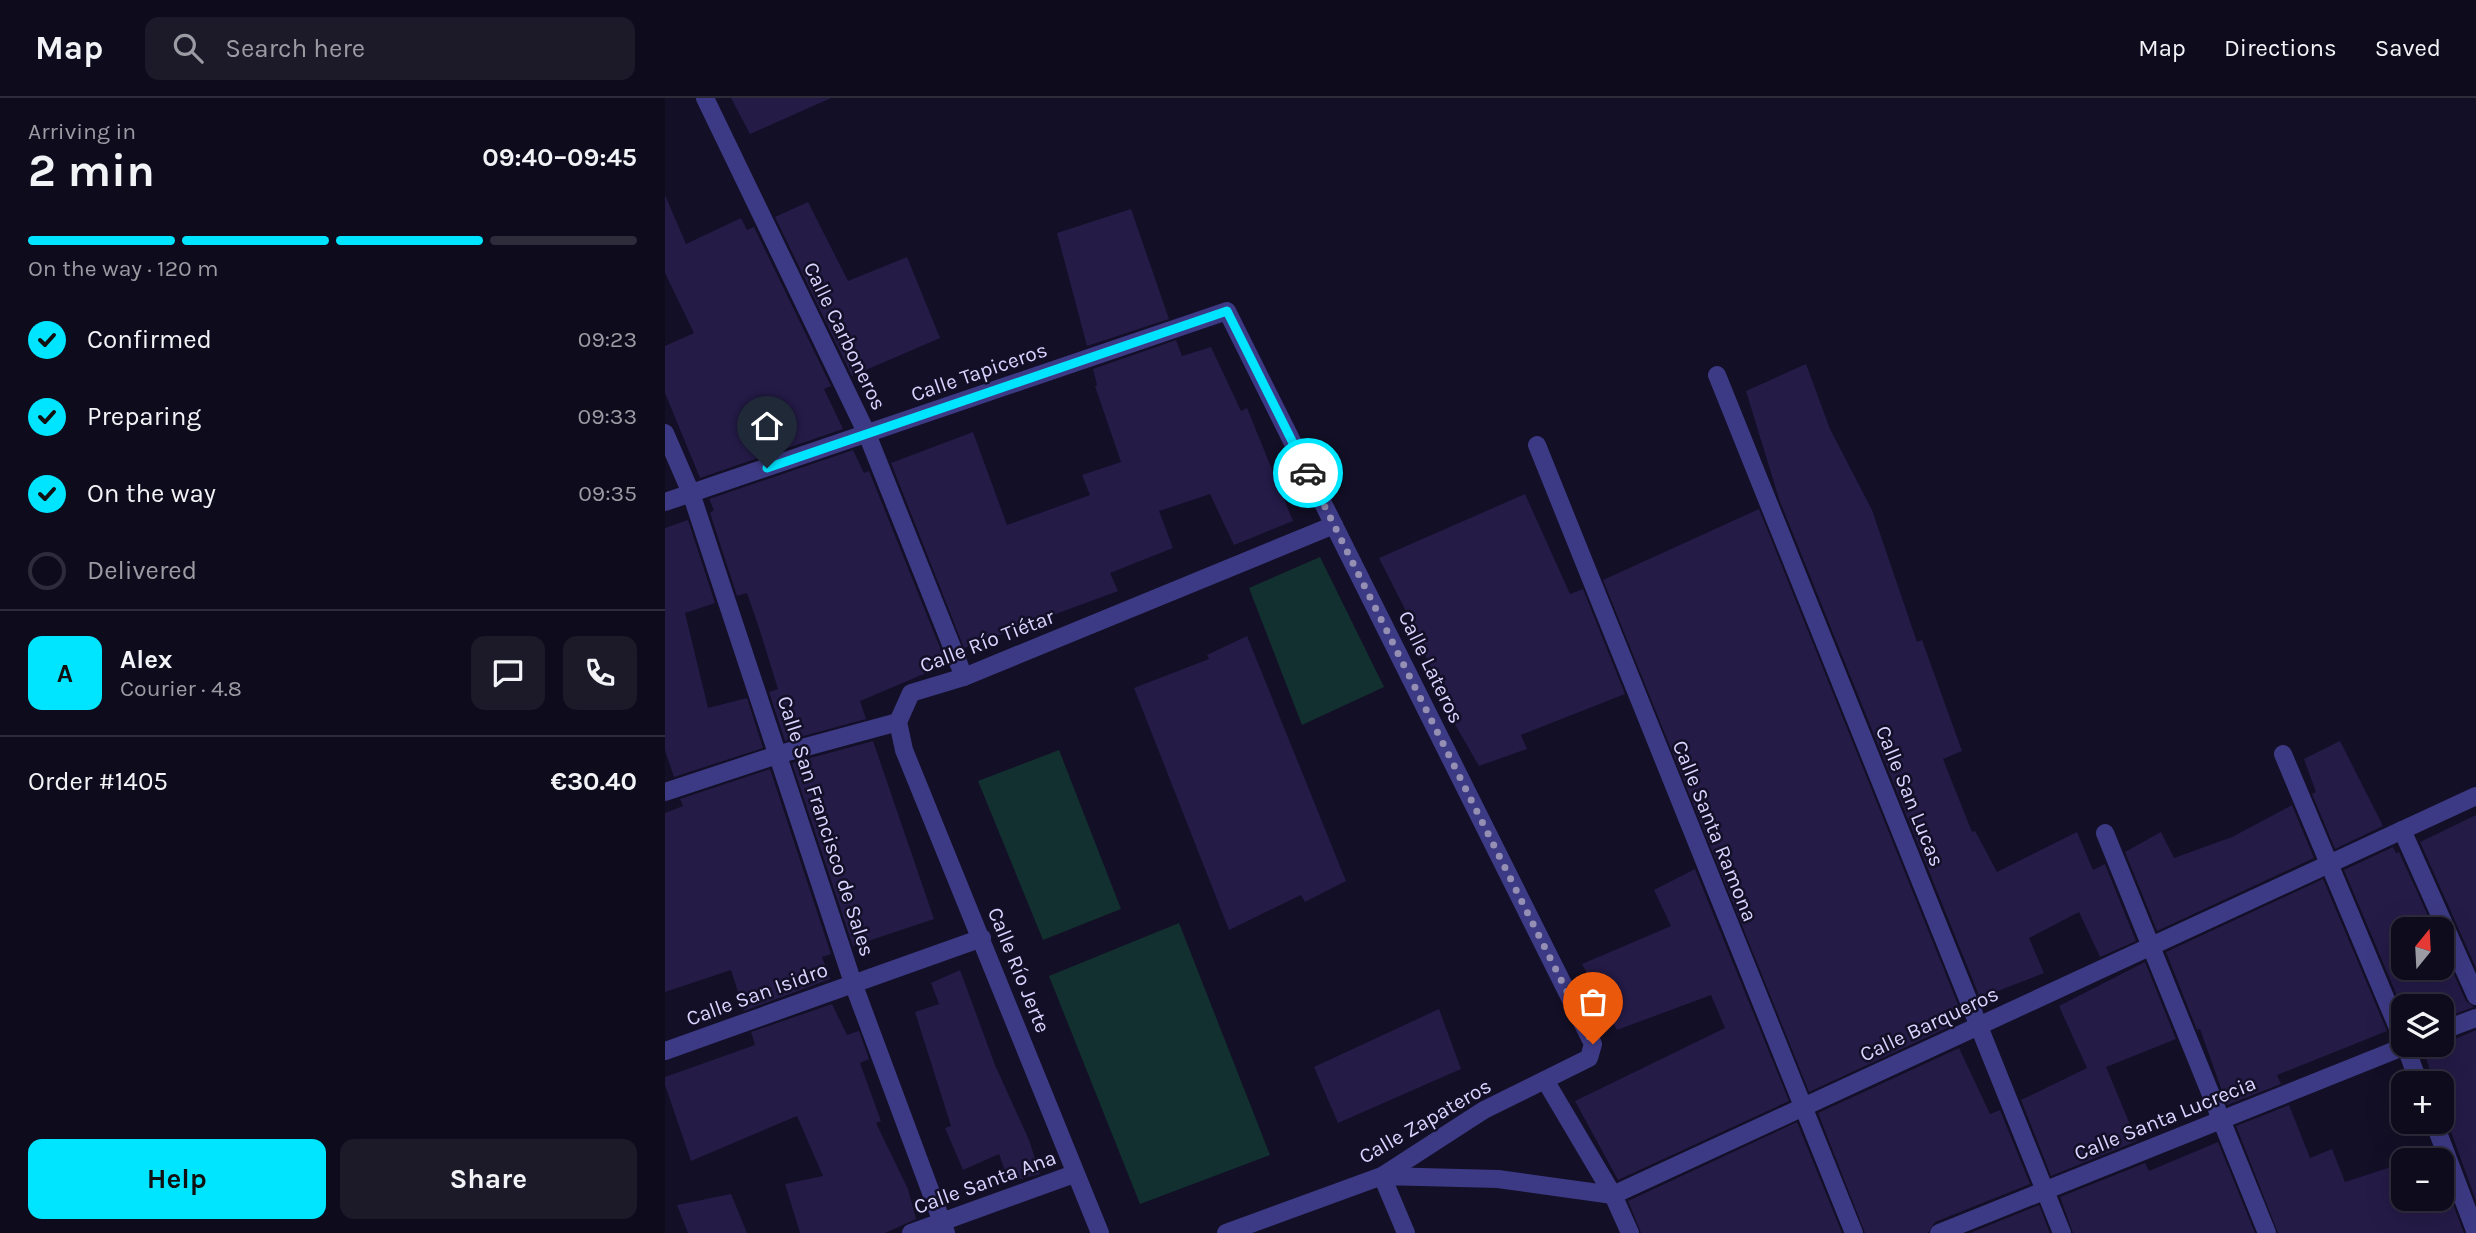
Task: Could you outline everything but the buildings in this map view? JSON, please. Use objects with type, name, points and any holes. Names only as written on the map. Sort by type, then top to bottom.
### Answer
[{"type":"street","name":"Calle Carboneros","points":[[705,98],[867,434],[964,677]]},
{"type":"street","name":"Calle Tapiceros","points":[[665,502],[1227,311]]},
{"type":"street","name":"Calle Lateros","points":[[1227,311],[1593,1044]]},
{"type":"street","name":"Calle San Lucas","points":[[1717,375],[2062,1233]]},
{"type":"street","name":"Calle San Francisco de Sales","points":[[665,433],[691,493],[853,984],[944,1227]]},
{"type":"street","name":"Calle Santa Ramona","points":[[1537,445],[1801,1108],[1854,1233]]},
{"type":"street","name":"Calle Río Tiétar","points":[[898,722],[911,693],[964,677],[1334,525]]},
{"type":"street","points":[[665,792],[779,754],[898,722]]},
{"type":"street","name":"Calle Río Jerte","points":[[898,722],[904,750],[1100,1233]]},
{"type":"street","points":[[2283,754],[2391,1011]]},
{"type":"street","name":"Calle Barqueros","points":[[1613,1195],[2476,796]]},
{"type":"street","points":[[2402,831],[2476,996]]},
{"type":"street","points":[[2105,833],[2267,1233]]},
{"type":"street","name":"Calle San Isidro","points":[[665,1051],[982,938]]},
{"type":"street","points":[[2454,1026],[2476,1018]]},
{"type":"street","name":"Calle Zapateros","points":[[1226,1233],[1382,1176],[1484,1110],[1589,1058],[1593,1044]]},
{"type":"street","name":"Calle Santa Lucrecia","points":[[1939,1233],[2391,1050]]},
{"type":"street","points":[[1545,1080],[1613,1195],[1630,1233]]},
{"type":"street","points":[[2439,1134],[2476,1233]]},
{"type":"street","name":"Calle Santa Ana","points":[[911,1233],[944,1227],[1074,1174]]},
{"type":"street","points":[[1406,1233],[1382,1176],[1497,1179],[1613,1195]]},
{"type":"green space","points":[[1320,557],[1384,687],[1302,725],[1249,588]]},
{"type":"green space","points":[[1059,750],[1121,909],[1043,940],[978,781]]},
{"type":"green space","points":[[1179,923],[1270,1155],[1140,1204],[1049,976]]},
{"type":"way so far","points":[[1308,473],[1593,1044]]},
{"type":"route","points":[[767,468],[1227,311],[1308,473]]}]
